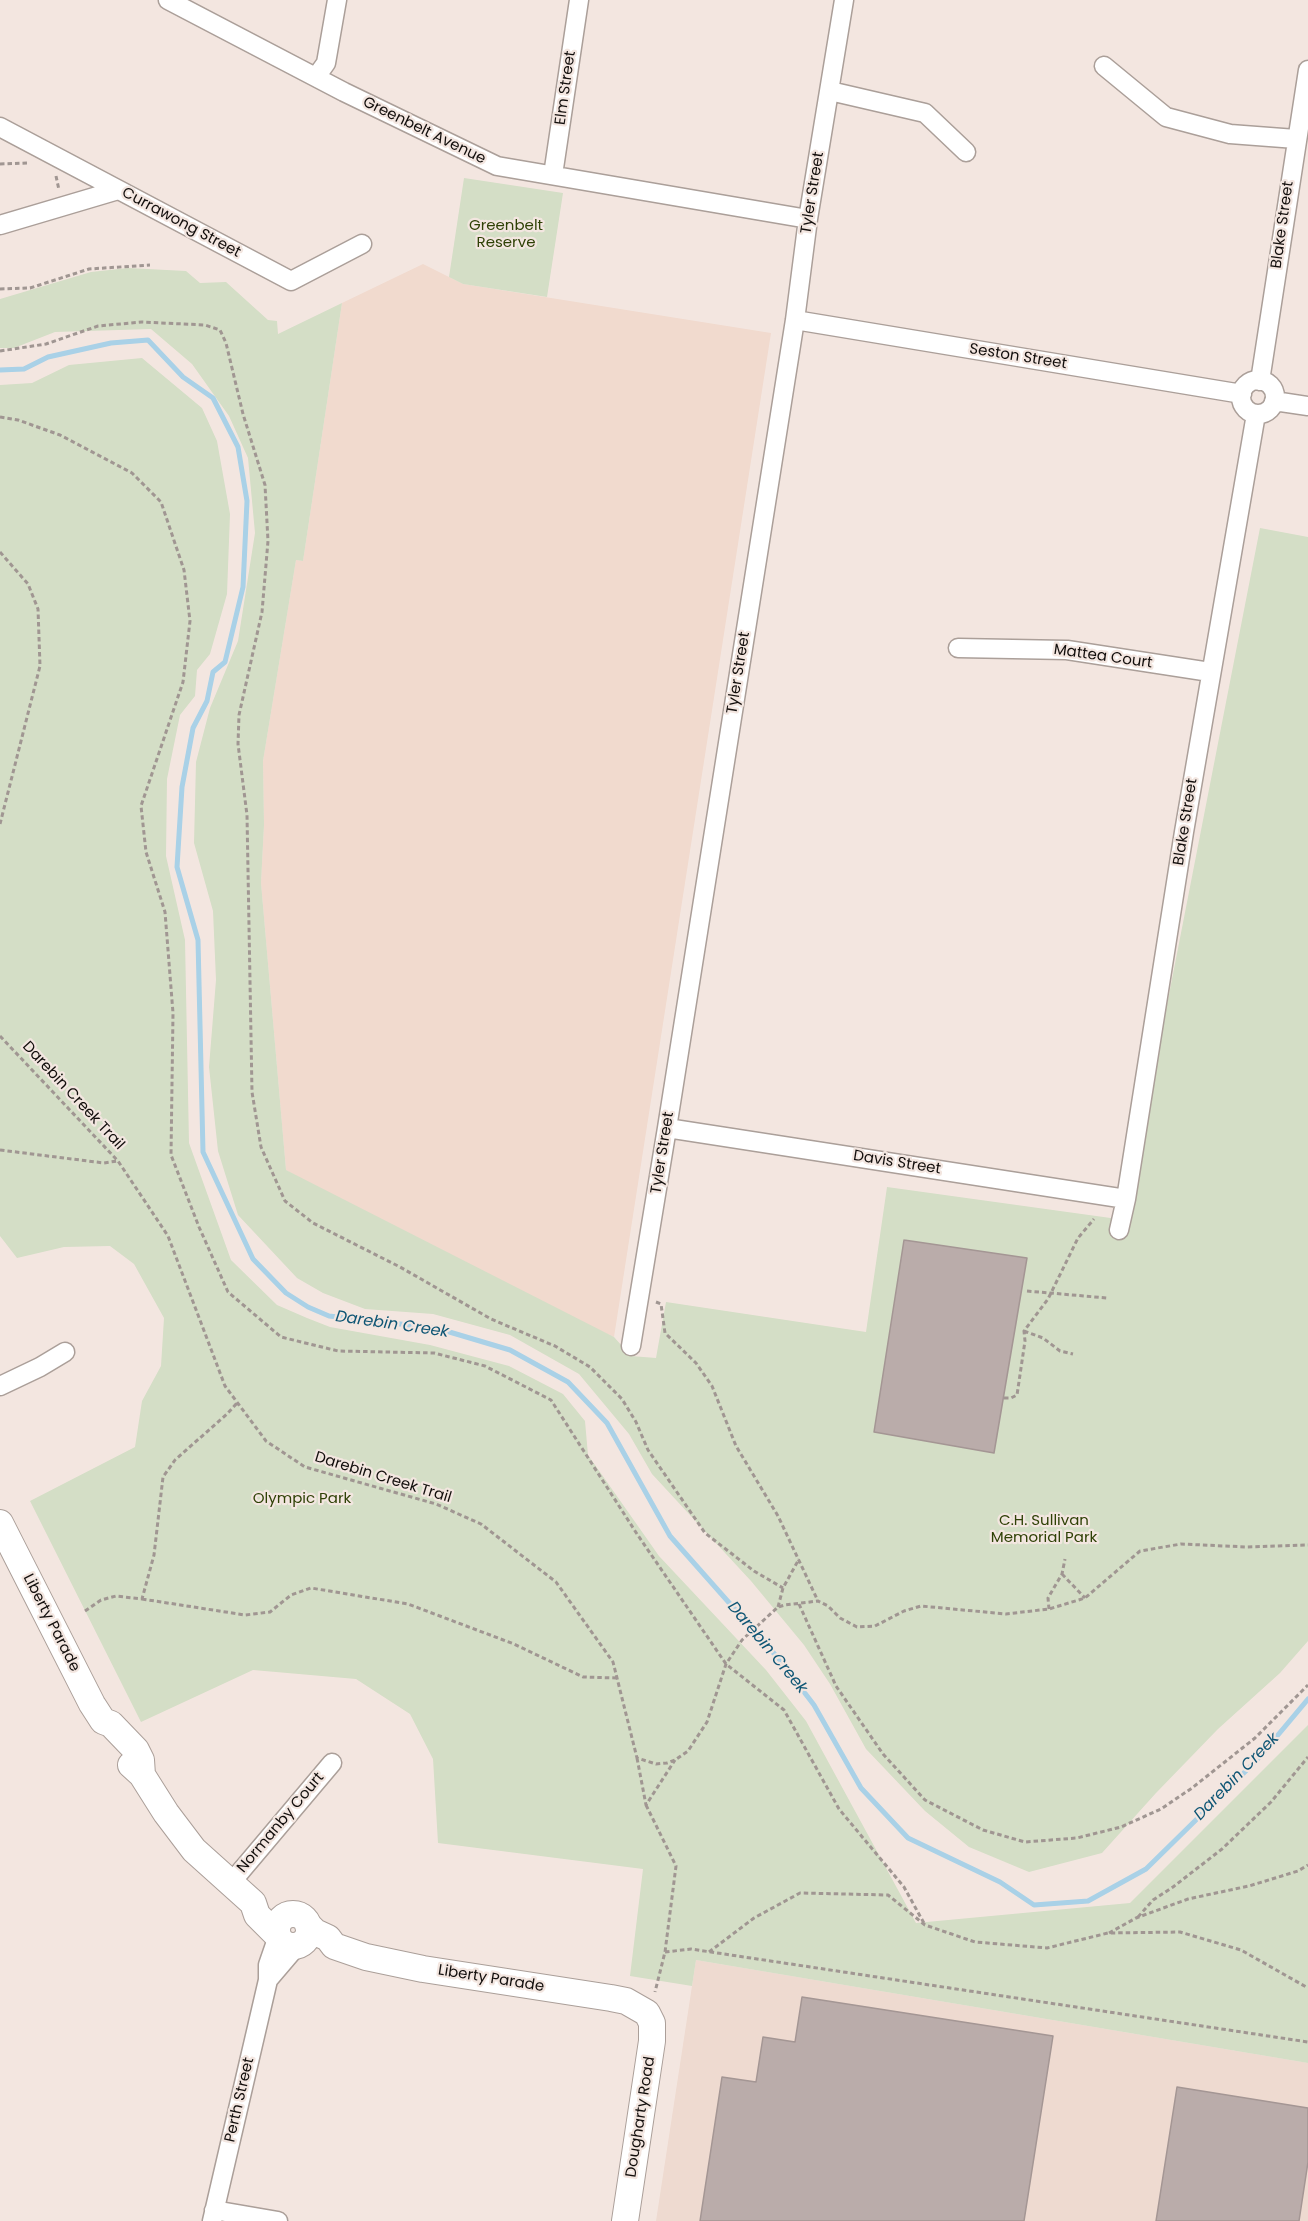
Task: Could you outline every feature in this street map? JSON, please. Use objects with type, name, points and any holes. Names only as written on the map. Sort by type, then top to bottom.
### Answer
[{"type":"street","name":"Greenbelt Avenue","points":[[168,0],[316,77],[497,166],[808,219]]},
{"type":"street","points":[[316,77],[326,63],[337,0]]},
{"type":"street","name":"Elm Street","points":[[553,175],[579,0]]},
{"type":"street","name":"Tyler Street","points":[[631,1346],[668,1128],[795,320],[808,219],[844,0]]},
{"type":"street","points":[[1104,66],[1166,117],[1230,134],[1296,139]]},
{"type":"street","name":"Blake Street","points":[[1260,381],[1308,70]]},
{"type":"street","points":[[830,91],[924,113],[966,152]]},
{"type":"street","name":"Currawong Street","points":[[0,127],[291,280],[362,244]]},
{"type":"street","points":[[0,225],[118,190]]},
{"type":"street","name":"Seston Street","points":[[795,320],[1242,394]]},
{"type":"street","points":[[1260,381],[1270,386],[1275,395],[1270,409],[1256,414],[1243,405],[1242,394],[1250,382],[1260,381]]},
{"type":"street","points":[[1274,401],[1308,406]]},
{"type":"street","name":"Blake Street","points":[[1119,1230],[1126,1199],[1210,672],[1256,414]]},
{"type":"street","name":"Mattea Court","points":[[958,648],[1067,650],[1210,672]]},
{"type":"street","name":"Davis Street","points":[[668,1128],[1126,1199]]},
{"type":"street","points":[[0,1386],[65,1352]]},
{"type":"street","name":"Liberty Parade","points":[[0,1523],[92,1704],[103,1721],[119,1731],[136,1750],[141,1760],[142,1775],[181,1834],[202,1858],[253,1903],[257,1915],[326,1948],[334,1946],[395,1964],[626,2001],[647,2013]]},
{"type":"street","name":"Normanby Court","points":[[230,1884],[332,1763]]},
{"type":"street","name":"Perth Street","points":[[213,2216],[268,1980],[292,1933]]},
{"type":"street","name":"Dougharty Road","points":[[625,2221],[652,2042],[652,2024],[647,2013]]},
{"type":"street","points":[[213,2216],[278,2221]]},
{"type":"path","points":[[0,164],[31,162]]},
{"type":"path","points":[[54,173],[61,207]]},
{"type":"path","points":[[0,289],[30,288],[89,269],[150,266]]},
{"type":"path","points":[[0,351],[46,344],[98,326],[142,322],[206,325],[220,330],[226,343],[243,414],[265,485],[268,541],[262,612],[239,715],[238,744],[247,815],[252,1092],[261,1147],[285,1201],[313,1223],[420,1278],[491,1319],[555,1346],[590,1367],[622,1399],[636,1422],[648,1450],[705,1533],[754,1571],[783,1588]]},
{"type":"path","points":[[0,417],[18,420],[60,435],[132,473],[161,502],[184,570],[190,621],[183,682],[141,806],[146,852],[165,912],[172,1013],[171,1155],[199,1227],[228,1292],[281,1337],[338,1351],[434,1353],[485,1366],[551,1400],[637,1534],[726,1664],[784,1710],[838,1809],[904,1887],[925,1925]]},
{"type":"path","points":[[0,552],[28,584],[38,609],[40,666],[0,824]]},
{"type":"path","name":"Darebin Creek Trail","points":[[0,1036],[118,1161],[168,1236],[225,1386],[266,1441],[305,1467],[436,1504],[481,1524],[556,1582],[613,1662],[646,1805],[676,1866],[659,1983],[647,2013]]},
{"type":"path","points":[[0,1150],[104,1163],[118,1161]]},
{"type":"path","points":[[1004,1398],[1017,1395],[1025,1341],[1024,1331],[1051,1293],[1078,1238],[1094,1219]]},
{"type":"path","points":[[1027,1291],[1107,1298]]},
{"type":"path","points":[[640,1298],[661,1304],[665,1333],[696,1363],[712,1386],[736,1446],[778,1516],[818,1601]]},
{"type":"path","points":[[1024,1331],[1043,1338],[1060,1351],[1073,1354]]},
{"type":"path","points":[[142,1599],[154,1555],[163,1477],[176,1460],[237,1403]]},
{"type":"path","points":[[778,1607],[818,1601],[828,1606],[840,1618],[857,1627],[874,1626],[904,1611],[921,1606],[1006,1614],[1049,1609],[1086,1598],[1140,1551],[1181,1544],[1247,1547],[1308,1545]]},
{"type":"path","points":[[646,1805],[675,1760],[688,1751],[707,1722],[726,1664],[742,1640],[778,1607],[783,1588],[799,1559]]},
{"type":"path","points":[[1049,1609],[1048,1598],[1062,1574],[1065,1559]]},
{"type":"path","points":[[1062,1574],[1086,1598]]},
{"type":"path","points":[[85,1611],[101,1600],[116,1596],[245,1615],[270,1612],[291,1595],[311,1588],[408,1604],[514,1644],[583,1677],[617,1678]]},
{"type":"path","points":[[799,1604],[836,1686],[883,1754],[925,1800],[983,1830],[1025,1842],[1077,1838],[1120,1827],[1161,1809],[1192,1788],[1255,1738],[1308,1685]]},
{"type":"path","points":[[1138,1917],[1153,1900],[1222,1849],[1271,1802],[1308,1757]]},
{"type":"path","points":[[637,1758],[656,1764],[675,1760]]},
{"type":"path","points":[[1108,1933],[1138,1917],[1188,1899],[1250,1886],[1298,1871],[1308,1865]]},
{"type":"path","points":[[709,1952],[753,1917],[800,1893],[888,1895],[925,1925],[975,1942],[1047,1948],[1108,1933],[1179,1932],[1241,1950],[1308,1988]]},
{"type":"path","points":[[665,1952],[691,1949],[1308,2042]]},
{"type":"shaded area","points":[[423,264],[463,284],[771,333],[614,1337],[425,1251],[286,1170],[261,883],[264,825],[263,761],[296,560],[303,561],[342,303]]},
{"type":"shaded area","points":[[696,1960],[1308,2063],[1308,2221],[656,2221]]},
{"type":"green space","name":"Greenbelt Reserve","points":[[464,178],[563,193],[547,297],[463,284],[449,277]]},
{"type":"green space","name":"C.H. Sullivan Memorial Park","points":[[128,268],[186,271],[200,283],[226,282],[268,320],[277,321],[278,334],[342,303],[303,561],[296,560],[263,761],[264,825],[261,883],[286,1170],[614,1337],[631,1356],[656,1358],[666,1302],[866,1332],[887,1187],[1125,1220],[1260,528],[1308,537],[1308,1641],[1280,1673],[1218,1729],[1102,1853],[1029,1872],[969,1847],[925,1811],[866,1749],[830,1684],[804,1645],[751,1581],[652,1474],[629,1434],[579,1374],[510,1335],[433,1314],[365,1309],[323,1293],[297,1278],[238,1215],[218,1151],[209,1067],[216,980],[213,911],[194,843],[196,762],[210,708],[238,641],[255,533],[248,458],[229,416],[192,364],[151,329],[55,332],[14,348],[0,348],[0,299],[91,272]]},
{"type":"green space","name":"Olympic Park","points":[[142,358],[202,408],[217,441],[230,514],[227,594],[210,654],[197,670],[195,696],[180,715],[167,779],[166,856],[185,940],[189,1143],[231,1260],[277,1305],[307,1318],[330,1327],[430,1345],[509,1366],[563,1394],[585,1421],[588,1455],[659,1556],[766,1670],[806,1721],[916,1923],[1130,1903],[1308,1725],[1308,2063],[696,1960],[692,1986],[630,1976],[643,1869],[438,1843],[433,1759],[410,1714],[356,1679],[253,1670],[141,1722],[30,1501],[135,1447],[142,1401],[161,1366],[164,1318],[134,1264],[110,1246],[64,1247],[17,1258],[0,1236],[0,385],[32,383],[69,365]]},
{"type":"building","points":[[904,1240],[1027,1258],[994,1453],[874,1432]]},
{"type":"building","points":[[802,1997],[1053,2036],[1024,2221],[700,2221],[722,2077],[756,2082],[763,2037],[795,2042]]},
{"type":"building","points":[[1177,2087],[1308,2108],[1308,2162],[1299,2221],[1156,2221]]},
{"type":"waterway","name":"Darebin Creek","points":[[0,370],[24,369],[48,357],[111,343],[148,340],[183,377],[213,398],[238,447],[247,501],[243,587],[225,662],[213,672],[207,701],[193,728],[182,787],[177,867],[198,940],[203,1152],[253,1259],[286,1293],[308,1307],[329,1316],[436,1328],[510,1350],[568,1382],[607,1423],[670,1536],[778,1658],[814,1705],[861,1788],[908,1838],[1000,1882],[1034,1905],[1088,1901],[1146,1869],[1257,1760],[1308,1699]]}]
